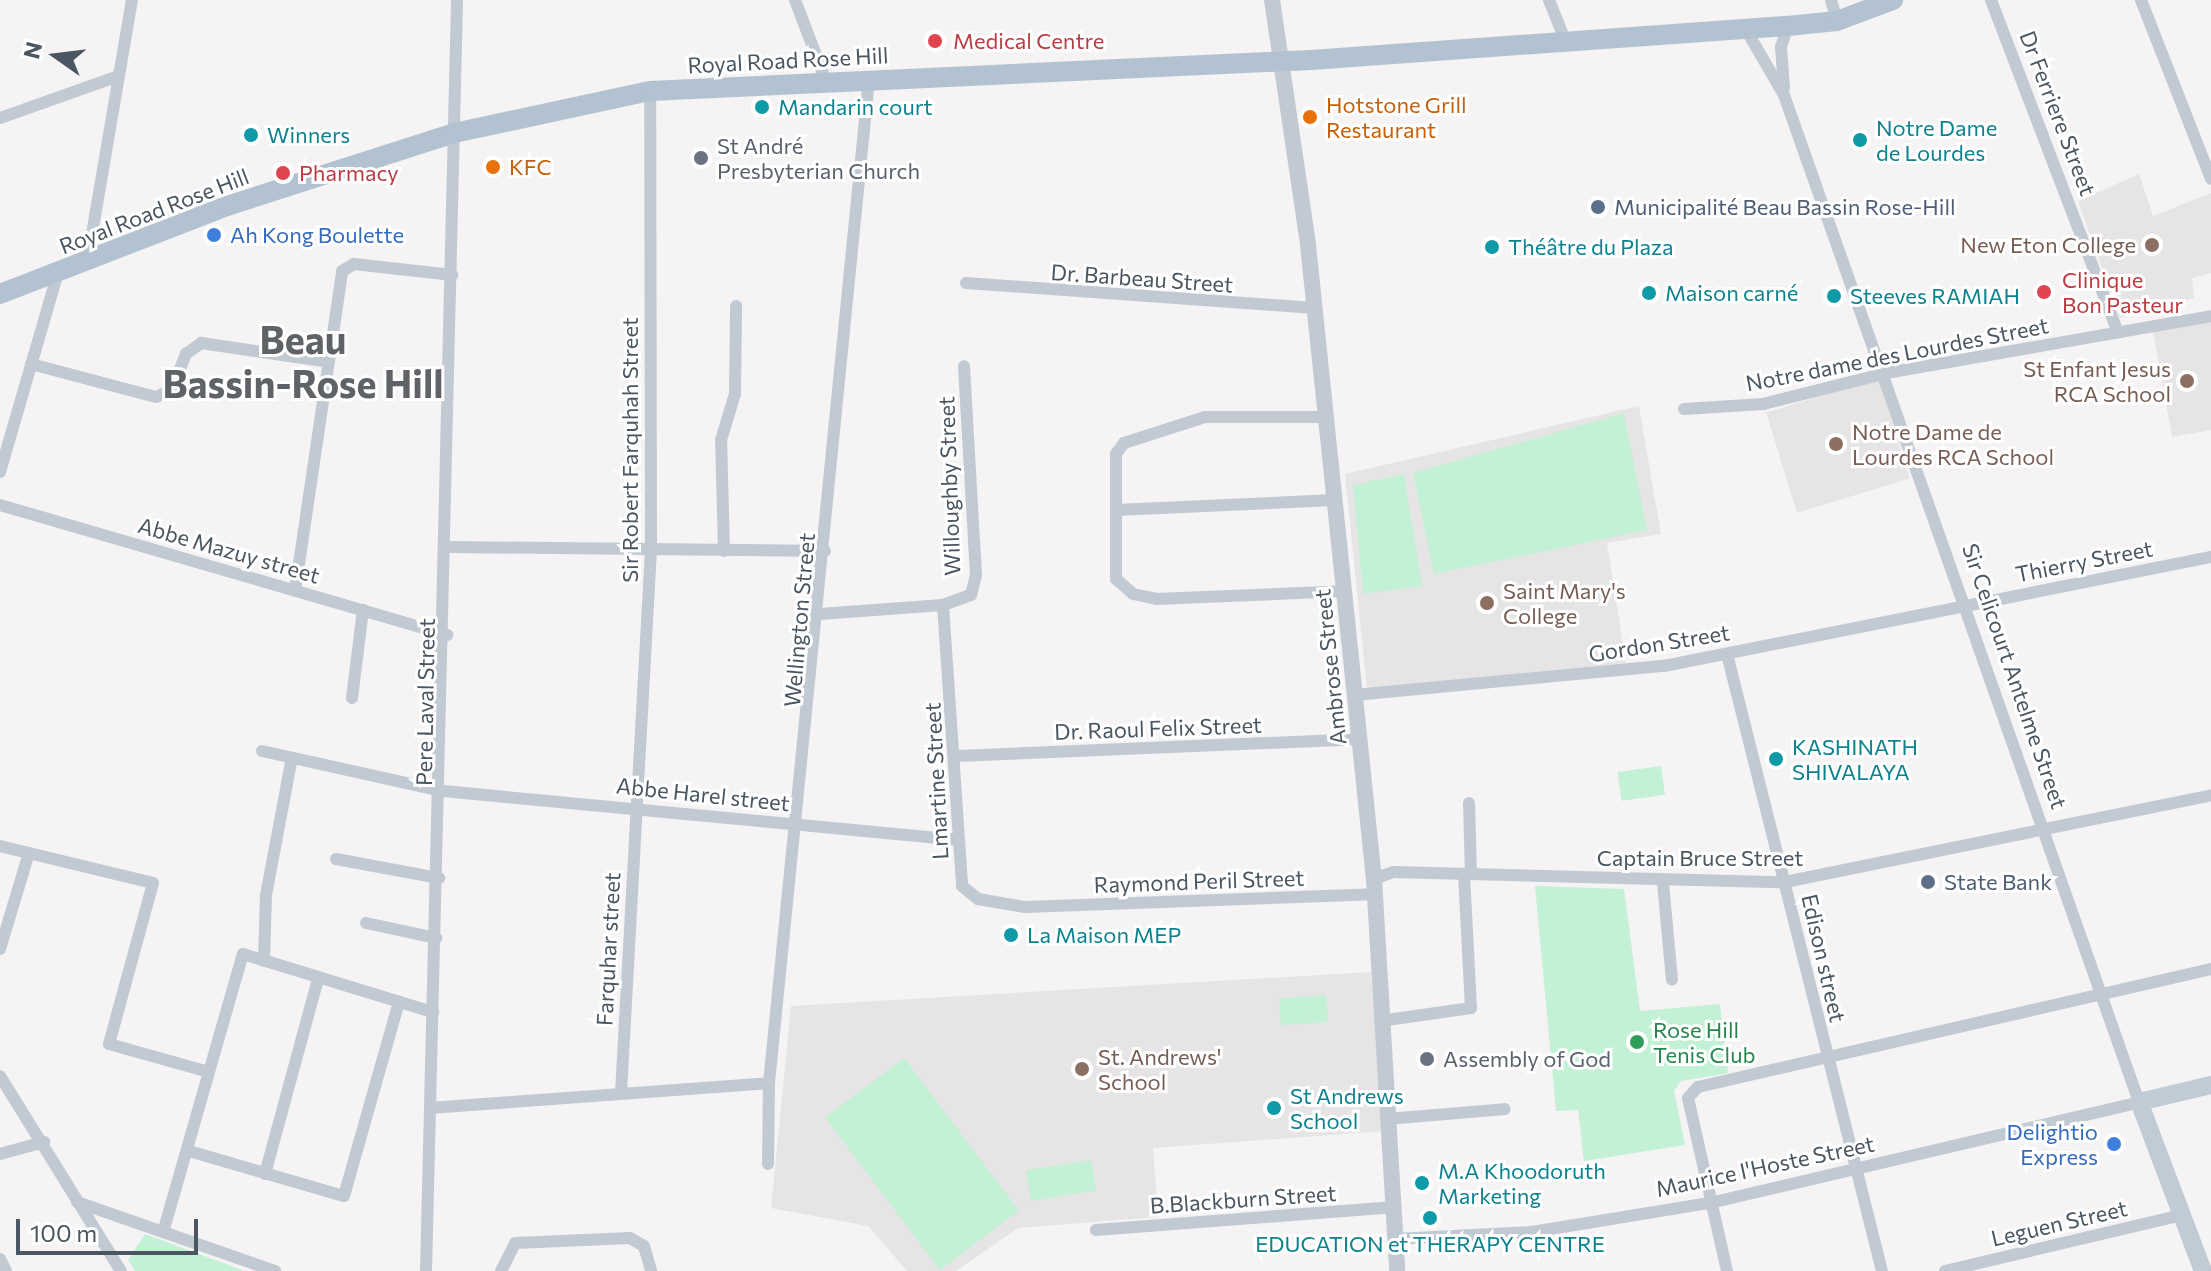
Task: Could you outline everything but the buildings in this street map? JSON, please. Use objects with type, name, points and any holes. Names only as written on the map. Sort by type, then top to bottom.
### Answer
[{"type":"main road","name":"Royal Road Rose Hill","points":[[0,294],[87,263],[227,206],[454,133],[650,91],[1280,61],[1788,26],[1837,21],[1893,0]]},
{"type":"main road","points":[[2139,1102],[2211,1085]]},
{"type":"main road","name":"Sir Celicourt Antelme Street","points":[[2139,1102],[2203,1271]]},
{"type":"street","points":[[87,263],[116,77],[132,0]]},
{"type":"street","name":"Pere Laval Street","points":[[426,1271],[447,635],[457,0]]},
{"type":"street","points":[[795,0],[826,81]]},
{"type":"street","name":"Ambrose Street","points":[[1272,0],[1314,308],[1374,886],[1397,1271]]},
{"type":"street","points":[[1549,0],[1565,40]]},
{"type":"street","points":[[1831,0],[1837,21]]},
{"type":"street","name":"Dr Ferriere Street","points":[[1991,0],[2118,332]]},
{"type":"street","points":[[2143,1],[2211,179]]},
{"type":"street","name":"Sir Celicourt Antelme Street","points":[[1784,95],[1781,47],[1788,26]]},
{"type":"street","name":"Sir Celicourt Antelme Street","points":[[1745,28],[1784,95],[1886,373],[2139,1102]]},
{"type":"street","points":[[0,118],[116,77]]},
{"type":"street","name":"Wellington Street","points":[[768,1164],[769,1083],[800,824],[869,80]]},
{"type":"street","name":"Sir Robert Farquhah Street","points":[[636,808],[651,550],[650,91]]},
{"type":"street","points":[[295,591],[346,265],[452,275]]},
{"type":"street","points":[[1,468],[58,273]]},
{"type":"street","name":"Dr. Barbeau Street","points":[[966,283],[1314,308]]},
{"type":"street","points":[[724,551],[721,440],[735,394],[736,306]]},
{"type":"street","name":"Notre dame des Lourdes Street","points":[[1684,409],[1763,404],[1886,373],[2211,316]]},
{"type":"street","points":[[31,364],[156,397],[172,390],[186,354],[201,343],[329,362]]},
{"type":"street","name":"Willoughby Street","points":[[820,614],[943,605],[971,595],[976,575],[964,366]]},
{"type":"street","points":[[1326,417],[1205,417],[1124,443],[1116,454],[1116,579],[1133,594],[1344,591]]},
{"type":"street","points":[[1116,510],[1334,500]]},
{"type":"street","name":"Abbe Mazuy street","points":[[0,505],[447,635]]},
{"type":"street","points":[[449,547],[825,551]]},
{"type":"street","name":"Thierry Street","points":[[1965,605],[2211,557]]},
{"type":"street","name":"Lmartine Street","points":[[943,605],[957,756],[962,886],[978,899],[1025,907]]},
{"type":"street","name":"Gordon Street","points":[[1355,695],[1546,680],[1727,654],[1965,605]]},
{"type":"street","points":[[352,698],[363,610]]},
{"type":"street","name":"Edison street","points":[[1727,654],[1882,1271]]},
{"type":"street","name":"Dr. Raoul Felix Street","points":[[957,756],[1359,739]]},
{"type":"street","name":"Abbe Harel street","points":[[262,751],[443,791],[959,840]]},
{"type":"street","points":[[264,961],[266,895],[292,758]]},
{"type":"street","name":"Captain Bruce Street","points":[[1374,886],[1393,872],[1663,883],[1785,882],[2211,795]]},
{"type":"street","points":[[1380,1021],[1471,1008],[1467,874],[1469,803]]},
{"type":"street","name":"Farquhar street","points":[[621,1093],[636,808]]},
{"type":"street","points":[[0,846],[153,883],[109,1044],[206,1071]]},
{"type":"street","points":[[0,949],[29,853]]},
{"type":"street","points":[[336,859],[439,878]]},
{"type":"street","points":[[1663,883],[1672,980]]},
{"type":"street","name":"Raymond Peril Street","points":[[1025,907],[1374,886]]},
{"type":"street","points":[[366,923],[436,938]]},
{"type":"street","points":[[164,1229],[189,1151],[206,1071],[243,954],[433,1012]]},
{"type":"street","points":[[1727,1271],[1688,1098],[1698,1087],[2211,969]]},
{"type":"street","points":[[265,1174],[318,979]]},
{"type":"street","points":[[189,1151],[344,1196],[399,1002]]},
{"type":"street","points":[[0,1076],[44,1142],[77,1202],[121,1271]]},
{"type":"street","points":[[430,1108],[769,1083]]},
{"type":"street","name":"Maurice I'Hoste Street","points":[[1395,1239],[1532,1232],[1710,1203],[2139,1102]]},
{"type":"street","points":[[1387,1119],[1505,1109]]},
{"type":"street","points":[[0,1154],[44,1142]]},
{"type":"street","points":[[77,1202],[164,1229],[254,1267],[275,1271]]},
{"type":"street","name":"B.Blackburn Street","points":[[1096,1230],[1392,1207]]},
{"type":"street","name":"Leguen Street","points":[[1945,1271],[2182,1215]]},
{"type":"street","points":[[501,1271],[515,1243],[630,1238],[644,1246],[651,1271]]},
{"type":"street","points":[[0,1259],[6,1271]]},
{"type":"shaded area","name":"New Eton College","points":[[2139,174],[2153,216],[2211,193],[2211,273],[2192,278],[2194,298],[2120,318],[2078,201]]},
{"type":"shaded area","name":"St Enfant Jesus RCA School","points":[[2211,321],[2211,430],[2172,437],[2153,331]]},
{"type":"shaded area","name":"Notre Dame de Lourdes RCA School","points":[[1879,378],[1910,478],[1797,513],[1766,412]]},
{"type":"shaded area","name":"Saint Mary's College","points":[[1639,406],[1661,534],[1607,543],[1626,663],[1367,689],[1345,474]]},
{"type":"shaded area","name":"St. Andrews' School","points":[[1371,972],[1384,1131],[1153,1148],[1158,1217],[1018,1228],[956,1271],[907,1271],[868,1226],[771,1208],[791,1006]]},
{"type":"green space","points":[[1624,413],[1647,530],[1434,574],[1413,473]]},
{"type":"green space","points":[[1404,474],[1422,586],[1363,594],[1353,485]]},
{"type":"green space","points":[[1661,766],[1665,795],[1621,801],[1617,772]]},
{"type":"green space","name":"Rose Hill Tenis Club","points":[[1535,886],[1624,889],[1640,1011],[1720,1004],[1728,1073],[1681,1081],[1674,1091],[1685,1145],[1584,1161],[1578,1110],[1556,1111]]},
{"type":"green space","points":[[1326,995],[1328,1022],[1281,1025],[1279,998]]},
{"type":"green space","points":[[904,1058],[1019,1211],[940,1270],[825,1118]]},
{"type":"green space","points":[[1091,1160],[1096,1191],[1031,1201],[1026,1170]]},
{"type":"green space","points":[[145,1234],[242,1271],[135,1271],[128,1260]]},
{"type":"place","name":"Medical Centre","points":[[935,41]]},
{"type":"place","name":"Mandarin court","points":[[762,107]]},
{"type":"place","name":"Hotstone Grill Restaurant","points":[[1310,117]]},
{"type":"place","name":"Winners","points":[[251,135]]},
{"type":"place","name":"Notre Dame de Lourdes","points":[[1860,140]]},
{"type":"place","name":"St André Presbyterian Church","points":[[701,158]]},
{"type":"place","name":"KFC","points":[[493,167]]},
{"type":"place","name":"Pharmacy","points":[[283,173]]},
{"type":"place","name":"Municipalité Beau Bassin Rose-Hill","points":[[1598,207]]},
{"type":"place","name":"Ah Kong Boulette","points":[[214,235]]},
{"type":"place","name":"New Eton College","points":[[2152,245]]},
{"type":"place","name":"Théâtre du Plaza","points":[[1492,247]]},
{"type":"place","name":"Clinique Bon Pasteur","points":[[2044,292]]},
{"type":"place","name":"Maison carné","points":[[1649,293]]},
{"type":"place","name":"Steeves RAMIAH","points":[[1834,296]]},
{"type":"place","name":"St Enfant Jesus RCA School","points":[[2187,381]]},
{"type":"place","name":"Notre Dame de Lourdes RCA School","points":[[1836,444]]},
{"type":"place","name":"Saint Mary's College","points":[[1487,603]]},
{"type":"place","name":"KASHINATH SHIVALAYA","points":[[1776,759]]},
{"type":"place","name":"State Bank","points":[[1928,882]]},
{"type":"place","name":"La Maison MEP","points":[[1011,935]]},
{"type":"place","name":"Rose Hill Tenis Club","points":[[1637,1042]]},
{"type":"place","name":"Assembly of God","points":[[1427,1059]]},
{"type":"place","name":"St. Andrews' School","points":[[1082,1069]]},
{"type":"place","name":"St Andrews School","points":[[1274,1108]]},
{"type":"place","name":"Delightio Express","points":[[2114,1144]]},
{"type":"place","name":"M.A Khoodoruth Marketing","points":[[1422,1183]]},
{"type":"place","name":"EDUCATION et THERAPY CENTRE","points":[[1430,1218]]},
{"type":"district","name":"Beau Bassin-Rose Hill","points":[[303,361]]}]
